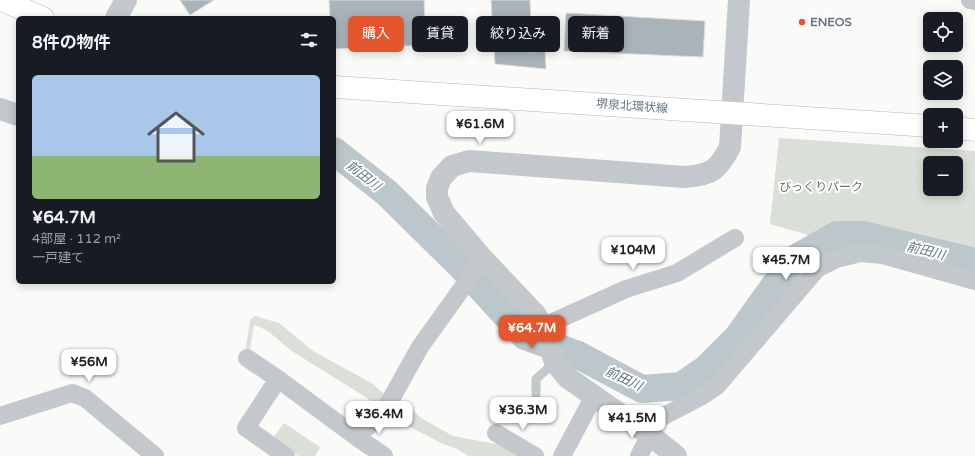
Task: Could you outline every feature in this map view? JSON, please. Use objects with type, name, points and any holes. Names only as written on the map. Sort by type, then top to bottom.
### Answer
[{"type":"main road","points":[[2,0],[38,16]]},
{"type":"main road","name":"堺泉北環状線","points":[[336,86],[923,126]]},
{"type":"main road","points":[[963,129],[975,130]]},
{"type":"street","points":[[117,16],[126,0]]},
{"type":"street","points":[[676,456],[648,433],[568,378],[554,359],[536,315],[483,259],[444,213],[437,197],[437,188],[441,178],[452,166],[469,161],[686,177],[701,176],[715,170],[723,161],[730,147],[739,0]]},
{"type":"street","points":[[970,0],[975,1]]},
{"type":"street","points":[[0,109],[16,114]]},
{"type":"street","points":[[543,329],[626,289],[677,273],[735,238]]},
{"type":"street","points":[[639,456],[648,433],[656,420],[702,396],[717,386],[817,269],[836,259],[861,253],[883,255],[975,281]]},
{"type":"street","points":[[358,438],[386,408],[420,347],[483,259]]},
{"type":"street","points":[[247,358],[384,456]]},
{"type":"street","points":[[278,379],[246,428],[286,456]]},
{"type":"street","points":[[0,416],[72,394],[85,398],[155,456]]},
{"type":"street","points":[[562,456],[594,396]]},
{"type":"street","points":[[496,433],[535,456]]},
{"type":"lane","points":[[536,394],[536,379],[554,359]]},
{"type":"green space","name":"びっくりパーク","points":[[779,138],[975,151],[975,257],[872,230],[842,229],[815,237],[770,224]]},
{"type":"green space","points":[[255,316],[279,323],[313,351],[373,384],[385,395],[379,406],[292,351],[265,329],[260,327],[254,325],[249,355],[245,355],[250,320]]},
{"type":"green space","points":[[402,401],[421,418],[453,436],[507,446],[524,456],[469,456],[406,425],[391,411]]},
{"type":"green space","points":[[284,423],[320,447],[315,456],[298,456],[273,438]]},
{"type":"building","points":[[180,0],[214,0],[190,15]]},
{"type":"building","points":[[329,0],[424,0],[425,16],[412,16],[412,46],[404,46],[404,16],[348,16],[348,48],[336,49],[336,16],[330,16]]},
{"type":"building","points":[[491,0],[530,0],[531,16],[492,16]]},
{"type":"building","points":[[566,13],[618,16],[568,16],[568,51],[564,51]]},
{"type":"building","points":[[624,16],[705,21],[703,57],[587,52],[624,52]]},
{"type":"building","points":[[494,52],[545,52],[546,69],[495,64]]},
{"type":"waterway","name":"前田川","points":[[336,153],[387,193],[463,268],[525,336],[578,355],[642,389],[681,386],[706,369],[738,337],[793,260],[837,235],[863,235],[975,262]]},
{"type":"place","name":"ENEOS","points":[[802,22]]}]
